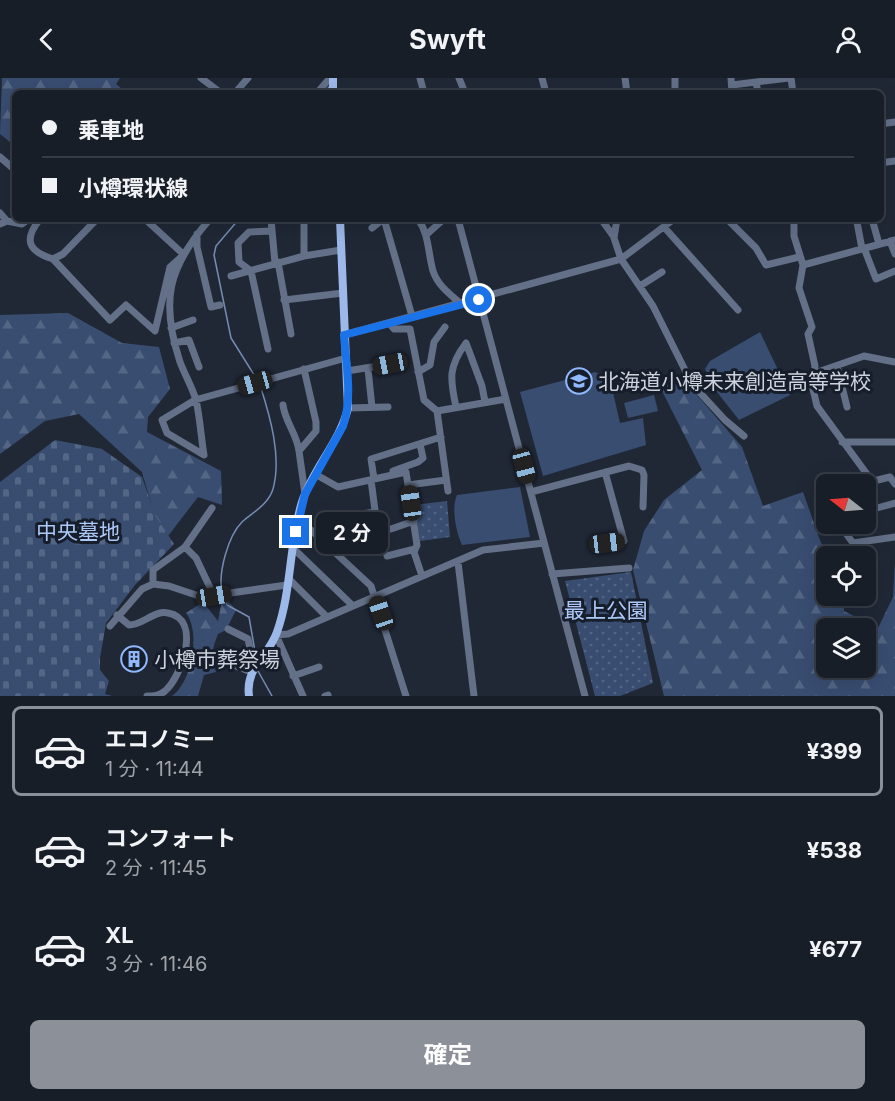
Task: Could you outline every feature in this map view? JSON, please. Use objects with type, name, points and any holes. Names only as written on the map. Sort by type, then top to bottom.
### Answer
[{"type":"main road","points":[[249,696],[253,668],[276,635],[288,582],[298,518],[305,494],[343,426],[348,408],[340,222]]},
{"type":"street","points":[[201,78],[217,90]]},
{"type":"street","points":[[238,90],[248,78]]},
{"type":"street","points":[[732,85],[790,78]]},
{"type":"street","points":[[756,82],[757,90]]},
{"type":"street","points":[[0,157],[12,167]]},
{"type":"street","points":[[0,213],[4,223],[22,224],[25,222]]},
{"type":"street","points":[[38,222],[28,234],[29,239],[41,254],[53,259],[110,320],[126,305],[155,330],[170,267],[207,222]]},
{"type":"street","points":[[53,259],[63,254],[94,222]]},
{"type":"street","points":[[148,222],[182,255]]},
{"type":"street","points":[[271,222],[276,262],[291,334]]},
{"type":"street","points":[[304,222],[304,256]]},
{"type":"street","points":[[372,228],[380,222]]},
{"type":"street","points":[[383,222],[412,316]]},
{"type":"street","points":[[420,222],[426,235],[434,272],[442,287],[461,304]]},
{"type":"street","points":[[426,235],[441,222]]},
{"type":"street","points":[[459,222],[585,696]]},
{"type":"street","points":[[603,222],[614,237],[621,259],[640,286],[692,384],[724,420],[744,436]]},
{"type":"street","points":[[614,237],[616,222]]},
{"type":"street","points":[[344,335],[479,300],[621,259],[670,222]]},
{"type":"street","points":[[730,222],[756,248],[766,265],[800,256]]},
{"type":"street","points":[[794,222],[794,236],[803,266],[799,288],[812,327],[808,334],[815,373],[812,385],[817,406],[866,474]]},
{"type":"street","points":[[857,222],[863,249],[876,279],[895,271]]},
{"type":"street","points":[[873,222],[879,244]]},
{"type":"street","points":[[664,227],[738,310]]},
{"type":"street","points":[[268,349],[250,271],[239,262],[238,243],[249,232],[272,231]]},
{"type":"street","points":[[197,234],[197,247],[211,307],[220,304]]},
{"type":"street","points":[[803,266],[892,240],[895,254]]},
{"type":"street","points":[[231,276],[276,262],[341,250]]},
{"type":"street","points":[[182,255],[170,292],[168,313],[174,343],[195,400],[204,455],[167,433],[162,420],[195,400],[346,358]]},
{"type":"street","points":[[640,286],[662,273]]},
{"type":"street","points":[[284,300],[343,293]]},
{"type":"street","points":[[171,328],[193,320]]},
{"type":"street","points":[[389,323],[394,329],[410,329],[424,400],[437,411],[448,491]]},
{"type":"street","points":[[418,372],[430,365],[434,342],[445,327]]},
{"type":"street","points":[[174,343],[189,340],[199,367]]},
{"type":"street","points":[[456,407],[452,389],[453,360],[466,343],[482,386],[485,402]]},
{"type":"street","points":[[815,373],[864,356],[895,362]]},
{"type":"street","points":[[347,370],[368,369],[390,364]]},
{"type":"street","points":[[837,366],[847,407]]},
{"type":"street","points":[[299,451],[316,431],[304,369]]},
{"type":"street","points":[[368,369],[372,407]]},
{"type":"street","points":[[437,411],[506,399]]},
{"type":"street","points":[[283,405],[284,414],[296,432],[305,494]]},
{"type":"street","points":[[348,408],[387,407]]},
{"type":"street","points":[[378,533],[371,459],[441,437]]},
{"type":"street","points":[[842,442],[895,442]]},
{"type":"street","points":[[393,475],[393,471],[423,458],[420,444]]},
{"type":"street","points":[[531,492],[630,466],[642,470],[643,507]]},
{"type":"street","points":[[315,474],[338,487],[406,472],[416,549],[422,576]]},
{"type":"street","points":[[605,472],[624,541],[607,543]]},
{"type":"street","points":[[876,481],[890,477],[895,484]]},
{"type":"street","points":[[408,485],[446,480]]},
{"type":"street","points":[[876,508],[895,503]]},
{"type":"street","points":[[153,584],[153,570],[185,547],[212,507]]},
{"type":"street","points":[[362,514],[375,512]]},
{"type":"street","points":[[298,518],[371,586],[406,696]]},
{"type":"street","points":[[391,530],[414,521]]},
{"type":"street","points":[[326,542],[330,530],[338,522],[365,547]]},
{"type":"street","points":[[846,534],[853,543],[895,537]]},
{"type":"street","points":[[303,696],[276,635],[288,634],[483,550],[544,543]]},
{"type":"street","points":[[185,547],[196,558],[214,596]]},
{"type":"street","points":[[294,549],[352,605]]},
{"type":"street","points":[[387,556],[416,549]]},
{"type":"street","points":[[458,562],[475,690],[473,696]]},
{"type":"street","points":[[552,574],[629,568]]},
{"type":"street","points":[[110,626],[117,615],[142,589],[153,584],[169,586],[191,596],[214,596],[288,582],[327,617]]},
{"type":"street","points":[[117,615],[129,625],[136,625],[157,614],[170,613],[178,616],[187,629],[185,650],[171,684],[160,694],[147,696]]},
{"type":"street","points":[[221,660],[253,668],[248,639],[228,629]]},
{"type":"street","points":[[293,676],[319,667]]},
{"type":"green space","points":[[2,78],[120,78],[116,84],[123,90],[12,90],[12,144],[0,134]]},
{"type":"green space","points":[[68,313],[122,343],[159,347],[170,389],[148,417],[147,432],[221,471],[222,505],[198,497],[168,536],[154,514],[142,472],[79,414],[45,421],[0,454],[0,315]]},
{"type":"green space","points":[[760,332],[790,395],[739,420],[717,392],[705,369],[710,361]]},
{"type":"green space","points":[[595,372],[610,379],[620,423],[643,418],[646,445],[543,476],[520,392]]},
{"type":"green space","points":[[683,379],[742,447],[763,506],[803,492],[816,534],[824,546],[816,546],[816,606],[844,606],[844,611],[858,618],[816,618],[816,678],[876,678],[876,627],[878,628],[893,597],[895,562],[895,696],[664,696],[633,570],[644,531],[664,500],[702,470],[659,385]]},
{"type":"green space","points":[[654,395],[658,411],[628,418],[624,403]]},
{"type":"green space","name":"中央墓地","points":[[55,440],[102,449],[142,477],[155,515],[174,544],[135,585],[106,623],[100,670],[109,681],[105,694],[112,696],[0,696],[0,482]]},
{"type":"green space","points":[[520,487],[530,537],[462,545],[455,520],[454,506],[457,495]]},
{"type":"green space","points":[[447,501],[450,537],[420,541],[414,505]]},
{"type":"green space","name":"最上公園","points":[[631,572],[653,683],[620,696],[595,696],[565,581]]},
{"type":"green space","points":[[226,599],[236,610],[226,630],[218,634],[214,644],[212,657],[216,672],[204,675],[198,696],[172,696],[185,680],[192,656],[193,632],[191,621],[186,613],[203,602],[218,621],[222,600]]},
{"type":"waterway","points":[[236,222],[216,246],[214,255],[231,338],[258,381]]},
{"type":"waterway","points":[[222,591],[221,575],[232,536],[242,522],[268,500],[273,489],[276,464],[274,437],[260,385]]},
{"type":"waterway","points":[[223,596],[227,605],[249,617],[256,657]]},
{"type":"waterway","points":[[258,671],[272,696]]},
{"type":"place","name":"北海道小樽未来創造高等学校","points":[[579,381]]},
{"type":"place","name":"小樽市葬祭場","points":[[134,659]]},
{"type":"route","points":[[296,532],[305,494],[343,426],[347,414],[344,335],[479,300]]}]
